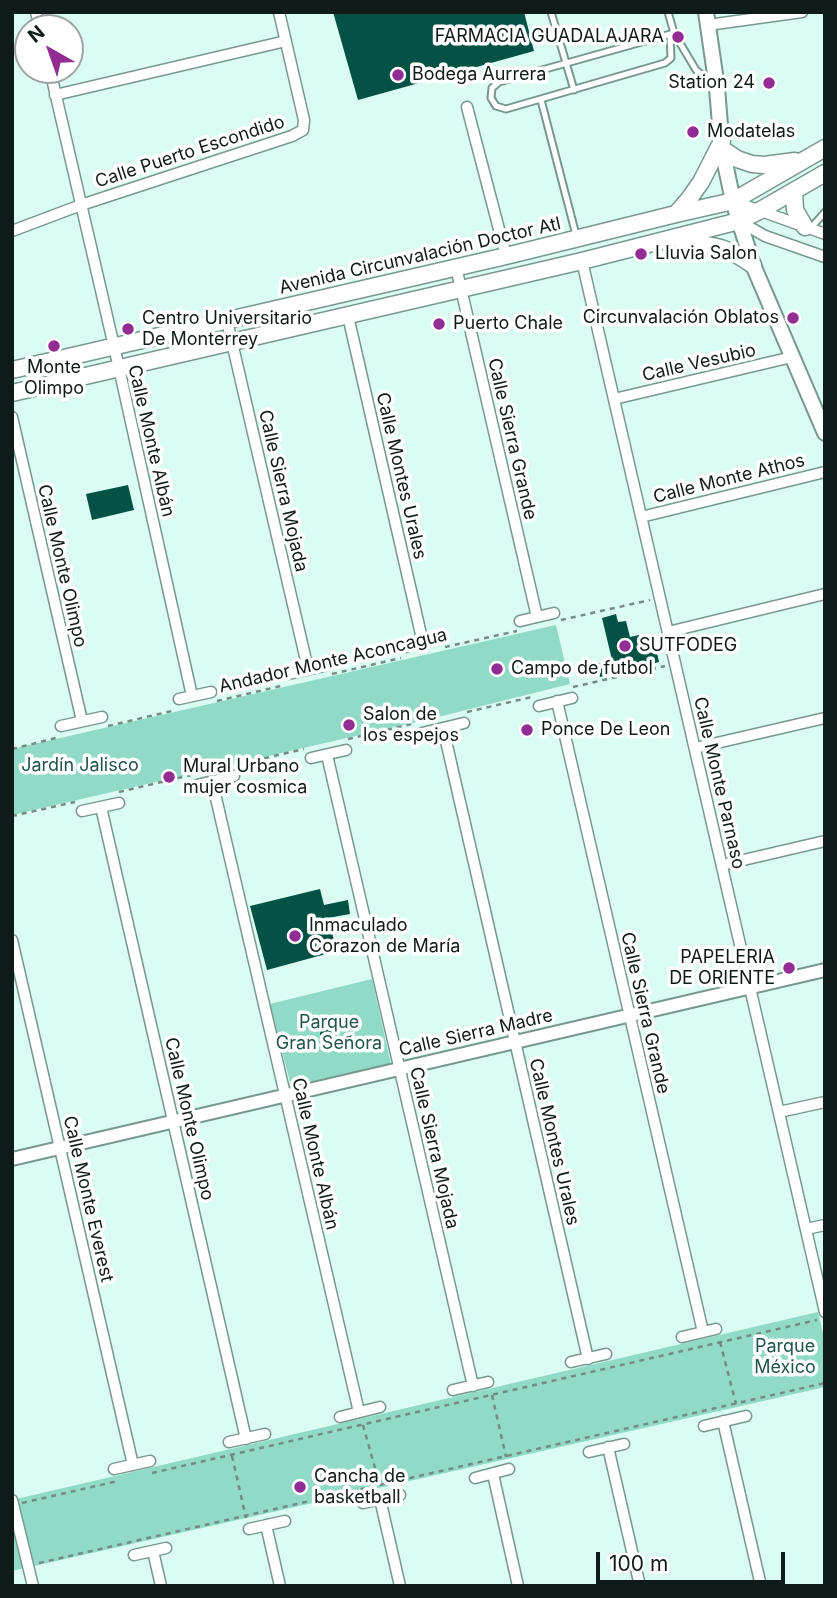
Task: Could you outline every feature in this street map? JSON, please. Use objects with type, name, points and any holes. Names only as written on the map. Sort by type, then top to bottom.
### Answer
[{"type":"main road","points":[[707,19],[722,145],[738,220],[753,265],[825,433]]},
{"type":"main road","points":[[722,145],[737,159],[752,164],[805,160]]},
{"type":"main road","points":[[676,214],[701,182],[722,145]]},
{"type":"main road","name":"Avenida Circunvalación Doctor Atl","points":[[12,370],[733,201],[825,148]]},
{"type":"main road","points":[[12,393],[674,238],[738,220],[759,211],[825,173]]},
{"type":"main road","points":[[794,191],[795,210],[807,228]]},
{"type":"main road","points":[[674,238],[721,248],[753,265]]},
{"type":"street","name":"Calle Puerto Escondido","points":[[12,231],[303,130],[304,120],[279,12]]},
{"type":"street","points":[[707,19],[802,12]]},
{"type":"street","points":[[55,95],[286,41]]},
{"type":"street","name":"Calle Monte Albán","points":[[53,84],[192,696]]},
{"type":"street","points":[[467,107],[506,256]]},
{"type":"street","points":[[733,201],[825,234]]},
{"type":"street","points":[[738,220],[765,236],[825,257]]},
{"type":"street","name":"Calle Monte Parnaso","points":[[582,261],[825,1312]]},
{"type":"street","name":"Calle Sierra Grande","points":[[456,267],[537,617]]},
{"type":"street","name":"Calle Montes Urales","points":[[348,316],[423,643]]},
{"type":"street","name":"Calle Sierra Mojada","points":[[227,321],[308,669]]},
{"type":"street","name":"Calle Vesubio","points":[[614,399],[792,357]]},
{"type":"street","name":"Calle Monte Olimpo","points":[[12,417],[82,721]]},
{"type":"street","name":"Calle Monte Athos","points":[[641,517],[825,472]]},
{"type":"street","points":[[668,632],[825,594]]},
{"type":"street","points":[[521,625],[537,617],[552,618]]},
{"type":"street","points":[[404,652],[423,643],[440,644]]},
{"type":"street","points":[[291,678],[308,669],[323,671]]},
{"type":"street","points":[[179,699],[212,696]]},
{"type":"street","points":[[539,706],[572,698]]},
{"type":"street","name":"Calle Sierra Grande","points":[[557,701],[703,1332]]},
{"type":"street","points":[[695,748],[825,718]]},
{"type":"street","points":[[64,731],[82,721],[104,722]]},
{"type":"street","points":[[422,733],[464,723]]},
{"type":"street","name":"Calle Montes Urales","points":[[443,728],[588,1359]]},
{"type":"street","points":[[311,758],[346,750]]},
{"type":"street","name":"Calle Sierra Mojada","points":[[327,755],[473,1386]]},
{"type":"street","points":[[197,785],[234,776]]},
{"type":"street","name":"Calle Monte Albán","points":[[212,781],[359,1412]]},
{"type":"street","points":[[82,811],[119,803]]},
{"type":"street","name":"Calle Monte Olimpo","points":[[102,807],[246,1439]]},
{"type":"street","points":[[722,865],[825,841]]},
{"type":"street","name":"Calle Monte Everest","points":[[12,940],[133,1465]]},
{"type":"street","name":"Calle Sierra Madre","points":[[12,1159],[825,970]]},
{"type":"street","points":[[779,1112],[825,1102]]},
{"type":"street","points":[[806,1229],[825,1225]]},
{"type":"street","points":[[682,1337],[716,1329]]},
{"type":"street","points":[[571,1362],[606,1354]]},
{"type":"street","points":[[453,1390],[488,1382]]},
{"type":"street","points":[[340,1417],[380,1407]]},
{"type":"street","points":[[704,1426],[743,1417]]},
{"type":"street","points":[[723,1421],[761,1586]]},
{"type":"street","points":[[229,1442],[265,1434]]},
{"type":"street","points":[[589,1452],[624,1444]]},
{"type":"street","points":[[608,1447],[640,1586]]},
{"type":"street","points":[[114,1469],[150,1461]]},
{"type":"street","points":[[475,1478],[509,1469]]},
{"type":"street","points":[[493,1474],[519,1586]]},
{"type":"street","points":[[363,1503],[400,1495]]},
{"type":"street","points":[[380,1499],[400,1586]]},
{"type":"street","points":[[13,1503],[33,1586]]},
{"type":"street","points":[[249,1529],[285,1521]]},
{"type":"street","points":[[266,1525],[280,1586]]},
{"type":"street","points":[[134,1555],[166,1548]]},
{"type":"street","points":[[153,1551],[161,1586]]},
{"type":"lane","points":[[551,12],[573,90]]},
{"type":"lane","points":[[668,12],[672,34],[671,58],[665,64],[506,109],[496,106],[491,98],[492,88],[499,82],[672,34]]},
{"type":"lane","points":[[672,34],[696,70],[717,88]]},
{"type":"lane","points":[[541,100],[577,238]]},
{"type":"lane","points":[[807,228],[825,212]]},
{"type":"path","points":[[552,618],[660,597]]},
{"type":"path","name":"Andador Monte Aconcagua","points":[[440,644],[521,625]]},
{"type":"path","name":"Andador Monte Aconcagua","points":[[323,671],[404,652]]},
{"type":"path","name":"Andador Monte Aconcagua","points":[[212,696],[291,678]]},
{"type":"path","points":[[104,722],[187,708]]},
{"type":"path","points":[[12,749],[64,731]]},
{"type":"path","points":[[142,1475],[825,1318]]},
{"type":"path","points":[[720,1342],[736,1404],[743,1417]]},
{"type":"path","points":[[28,1566],[825,1383]]},
{"type":"path","points":[[491,1395],[505,1456]]},
{"type":"path","points":[[363,1424],[380,1485]]},
{"type":"path","points":[[232,1454],[249,1529]]},
{"type":"path","points":[[13,1503],[129,1478]]},
{"type":"green space","name":"Jardín Jalisco","points":[[556,625],[570,684],[12,815],[12,749]]},
{"type":"green space","name":"Parque Gran Señora","points":[[372,979],[391,1064],[291,1086],[270,1004]]},
{"type":"green space","name":"Parque México","points":[[818,1312],[825,1342],[825,1387],[12,1571],[12,1500]]},
{"type":"building","name":"Bodega Aurrera","points":[[333,12],[524,12],[534,51],[358,100]]},
{"type":"building","points":[[128,485],[134,510],[92,520],[86,494]]},
{"type":"building","name":"SUTFODEG","points":[[616,614],[618,622],[626,621],[630,637],[639,635],[642,647],[655,644],[659,662],[600,677],[597,664],[612,660],[602,618]]},
{"type":"building","name":"Inmaculado Corazon de María","points":[[320,889],[324,905],[348,900],[350,914],[328,918],[337,951],[267,970],[250,906]]},
{"type":"building","points":[[327,1027],[332,1029],[332,1039],[327,1041],[322,1039],[320,1034],[322,1029]]},
{"type":"place","name":"FARMACIA GUADALAJARA","points":[[678,37]]},
{"type":"place","name":"Bodega Aurrera","points":[[398,75]]},
{"type":"place","name":"Station 24","points":[[769,83]]},
{"type":"place","name":"Modatelas","points":[[693,132]]},
{"type":"place","name":"Lluvia Salon","points":[[641,254]]},
{"type":"place","name":"Circunvalación Oblatos","points":[[793,318]]},
{"type":"place","name":"Puerto Chale","points":[[439,324]]},
{"type":"place","name":"Centro Universitario De Monterrey","points":[[128,329]]},
{"type":"place","name":"Monte Olimpo","points":[[54,346]]},
{"type":"place","name":"SUTFODEG","points":[[625,646]]},
{"type":"place","name":"Campo de futbol","points":[[497,669]]},
{"type":"place","name":"Salon de los espejos","points":[[349,725]]},
{"type":"place","name":"Ponce De Leon","points":[[527,730]]},
{"type":"place","name":"Mural Urbano mujer cosmica","points":[[169,777]]},
{"type":"place","name":"Inmaculado Corazon de María","points":[[295,936]]},
{"type":"place","name":"PAPELERIA DE ORIENTE","points":[[789,968]]},
{"type":"place","name":"Cancha de basketball","points":[[300,1487]]}]
